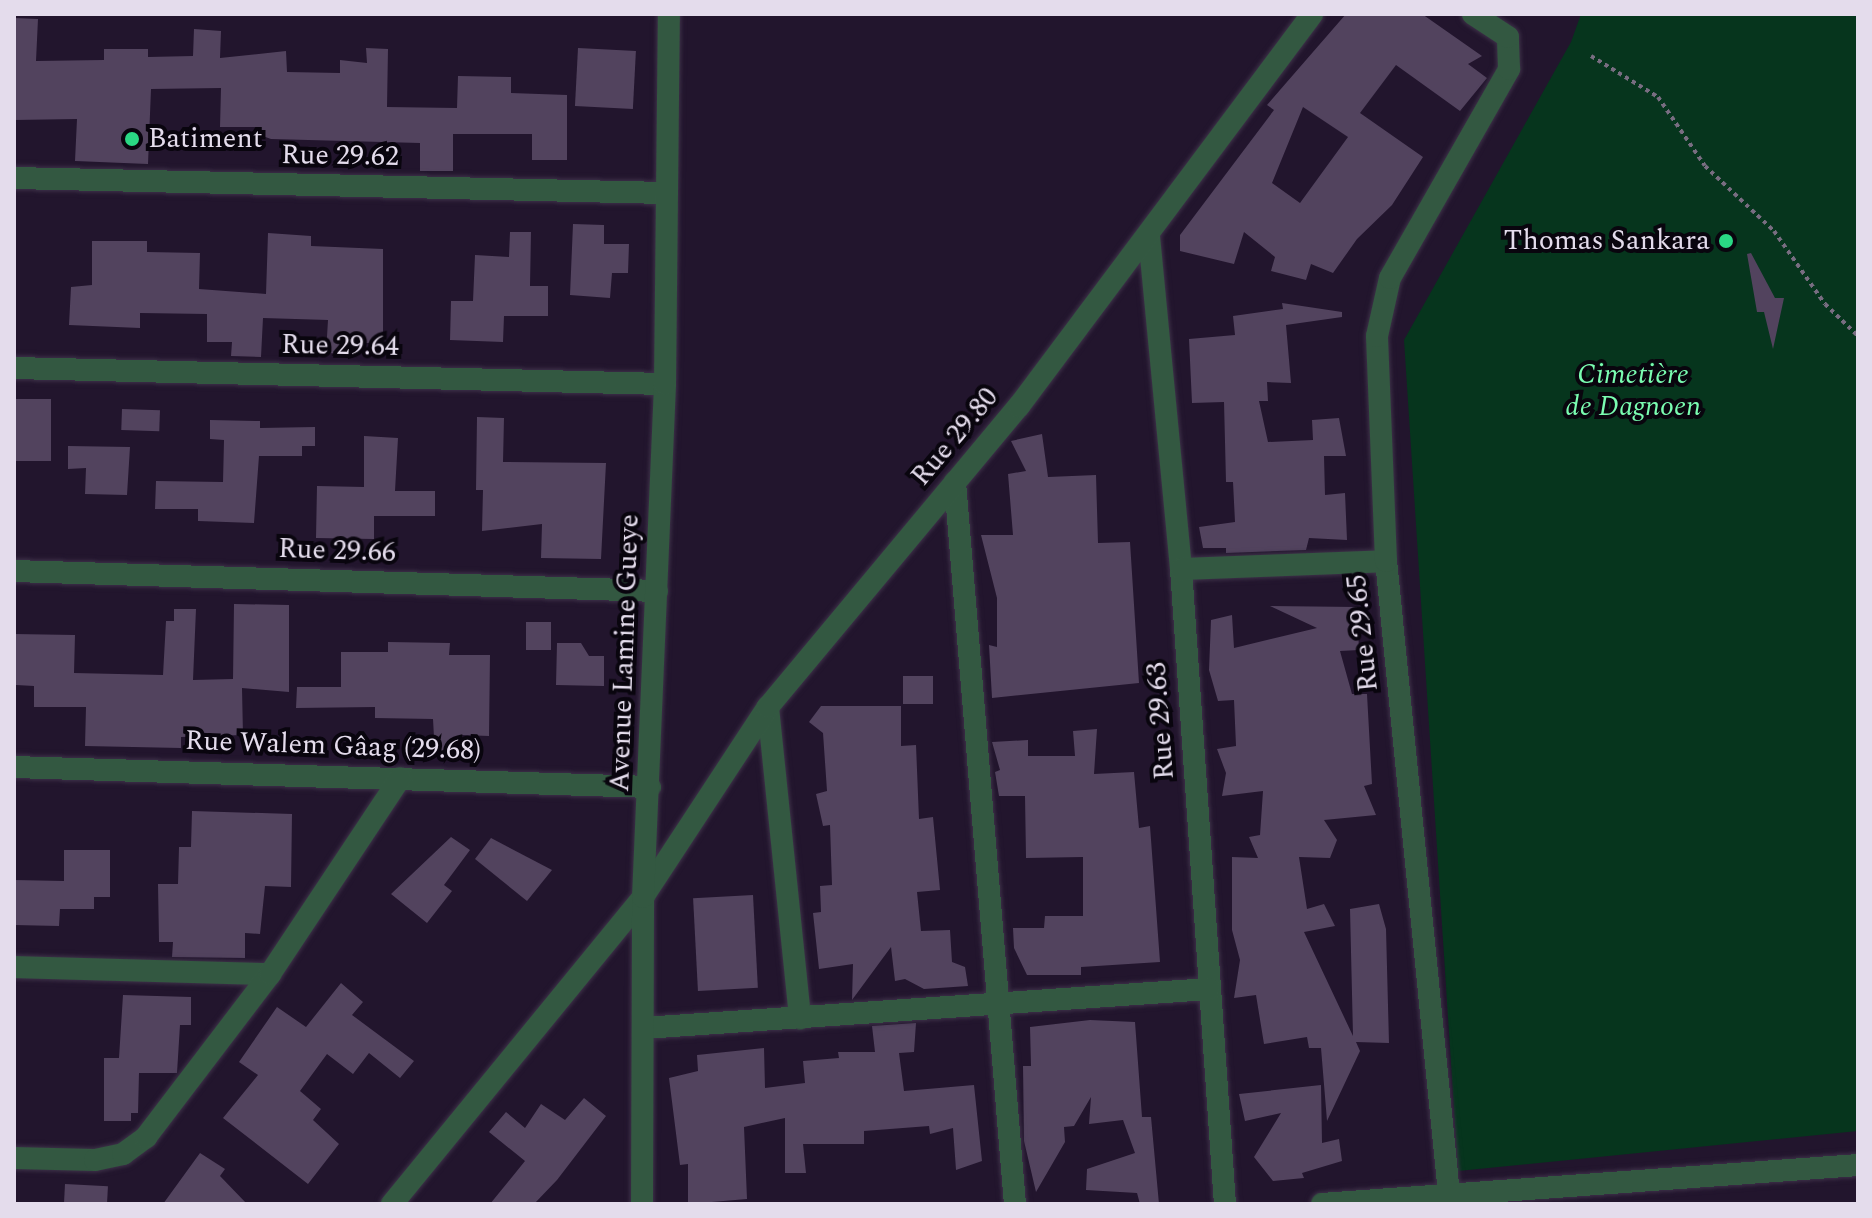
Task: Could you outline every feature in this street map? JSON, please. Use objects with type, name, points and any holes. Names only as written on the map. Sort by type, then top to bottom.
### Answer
[{"type":"street","name":"Avenue Lamine Gueye","points":[[642,1204],[643,897],[665,384],[669,14]]},
{"type":"street","name":"Rue 29.80","points":[[643,897],[768,707],[955,482],[1149,236],[1312,14]]},
{"type":"street","name":"Rue 29.65","points":[[1450,1200],[1386,561],[1377,336],[1382,300],[1390,278],[1503,86],[1512,48],[1508,37],[1473,14]]},
{"type":"street","name":"Rue 29.62","points":[[14,178],[665,193]]},
{"type":"street","name":"Rue 29.63","points":[[1149,236],[1181,569],[1225,1204]]},
{"type":"street","name":"Rue 29.64","points":[[14,368],[665,384]]},
{"type":"street","points":[[955,482],[1015,1204]]},
{"type":"street","points":[[1181,569],[1386,561]]},
{"type":"street","name":"Rue 29.66","points":[[14,571],[657,591]]},
{"type":"street","points":[[768,707],[800,1018]]},
{"type":"street","name":"Rue Walem Gâag (29.68)","points":[[14,767],[650,787]]},
{"type":"street","points":[[14,1158],[95,1160],[123,1154],[146,1137],[270,974],[400,778]]},
{"type":"street","points":[[392,1204],[643,897]]},
{"type":"street","points":[[14,967],[270,974]]},
{"type":"street","points":[[644,1028],[1000,1006],[1209,989]]},
{"type":"street","points":[[1322,1204],[1450,1200],[1858,1165]]},
{"type":"path","points":[[1591,56],[1658,97],[1705,166],[1774,231],[1825,304],[1858,336]]},
{"type":"green space","name":"Cimetière de Dagnoen","points":[[1581,14],[1858,14],[1858,1131],[1458,1171],[1404,340],[1571,42]]},
{"type":"building","points":[[1346,14],[1422,14],[1482,56],[1468,64],[1487,78],[1460,111],[1396,65],[1360,113],[1423,157],[1392,205],[1357,239],[1333,273],[1311,264],[1306,280],[1271,271],[1275,257],[1244,232],[1234,264],[1180,251],[1180,235],[1274,110],[1267,105]],"holes":[[[1303,107],[1348,137],[1300,203],[1272,183]]]},
{"type":"building","points":[[14,18],[38,19],[36,61],[104,60],[104,49],[148,49],[148,57],[193,56],[194,29],[221,31],[220,58],[286,51],[287,72],[340,73],[340,60],[367,63],[366,48],[388,49],[387,107],[457,108],[458,76],[511,77],[511,93],[567,95],[567,160],[532,160],[532,134],[453,134],[453,171],[420,171],[420,143],[271,139],[257,134],[257,127],[220,127],[221,88],[151,89],[148,164],[75,161],[77,119],[14,120]]},
{"type":"building","points":[[578,48],[636,51],[633,109],[575,106]]},
{"type":"building","points":[[573,224],[604,225],[604,244],[629,244],[628,273],[612,273],[610,298],[570,295]]},
{"type":"building","points":[[510,232],[531,232],[530,286],[548,286],[548,316],[504,316],[503,342],[450,340],[451,301],[473,301],[475,255],[509,257]]},
{"type":"building","points":[[268,233],[311,236],[311,246],[383,249],[383,343],[353,343],[353,354],[326,353],[328,320],[263,318],[261,357],[231,356],[232,342],[207,342],[207,314],[140,313],[140,328],[69,325],[71,287],[92,285],[92,241],[147,241],[147,252],[200,253],[199,289],[266,294]]},
{"type":"building","points":[[1751,253],[1775,298],[1784,298],[1773,349],[1764,312],[1757,312],[1747,254]]},
{"type":"building","points":[[1282,303],[1342,312],[1342,317],[1286,325],[1291,383],[1267,382],[1268,401],[1259,401],[1268,442],[1313,440],[1312,420],[1339,418],[1346,456],[1324,456],[1325,495],[1345,493],[1347,540],[1309,538],[1306,550],[1226,553],[1226,548],[1203,548],[1199,527],[1235,522],[1233,482],[1226,482],[1224,402],[1192,403],[1189,339],[1235,335],[1233,316],[1283,309]]},
{"type":"building","points":[[14,399],[51,399],[51,461],[14,461]]},
{"type":"building","points":[[122,409],[160,410],[159,431],[121,430]]},
{"type":"building","points":[[477,417],[504,418],[503,462],[606,463],[601,559],[541,558],[542,524],[482,531],[483,490],[476,490]]},
{"type":"building","points":[[210,420],[260,421],[260,428],[315,427],[315,446],[302,446],[302,456],[259,456],[254,523],[198,521],[198,509],[155,509],[156,481],[223,482],[224,440],[210,439]]},
{"type":"building","points":[[1042,434],[1048,477],[1096,475],[1098,543],[1130,542],[1139,683],[992,698],[989,645],[997,647],[997,598],[981,535],[1013,535],[1008,474],[1026,471],[1011,441]]},
{"type":"building","points":[[364,436],[398,438],[395,491],[435,491],[435,516],[374,516],[374,539],[316,538],[317,486],[364,487]]},
{"type":"building","points":[[68,446],[130,447],[127,495],[85,494],[86,468],[68,469]]},
{"type":"building","points":[[234,604],[289,605],[289,692],[242,688],[243,735],[181,737],[181,748],[85,746],[86,707],[34,707],[34,686],[16,685],[14,634],[75,635],[74,673],[163,675],[166,621],[174,621],[174,609],[196,609],[193,680],[233,679]]},
{"type":"building","points":[[1270,606],[1357,607],[1359,650],[1340,651],[1352,694],[1367,694],[1372,784],[1364,786],[1376,815],[1324,820],[1337,840],[1330,858],[1299,857],[1307,909],[1324,904],[1335,926],[1304,932],[1353,1036],[1350,909],[1379,904],[1386,929],[1389,1043],[1356,1042],[1360,1051],[1327,1121],[1321,1048],[1309,1048],[1307,1037],[1264,1044],[1256,995],[1234,998],[1240,960],[1232,930],[1232,857],[1258,858],[1249,837],[1260,835],[1263,791],[1222,796],[1226,773],[1217,749],[1236,746],[1234,700],[1218,701],[1209,670],[1211,620],[1232,615],[1234,648],[1317,628]]},
{"type":"building","points":[[526,622],[551,622],[551,650],[526,650]]},
{"type":"building","points":[[388,642],[450,643],[449,655],[490,655],[489,736],[462,735],[463,756],[435,756],[433,719],[375,718],[375,707],[296,708],[297,687],[341,687],[341,652],[388,652]]},
{"type":"building","points":[[557,643],[581,643],[589,656],[604,656],[604,686],[556,685]]},
{"type":"building","points":[[903,676],[933,676],[933,704],[903,704]]},
{"type":"building","points":[[821,706],[901,706],[901,746],[916,745],[919,819],[933,817],[940,890],[917,892],[921,931],[950,930],[952,962],[965,967],[968,986],[924,989],[905,979],[895,981],[891,947],[852,1000],[853,964],[819,969],[813,913],[821,912],[820,886],[832,885],[830,825],[823,826],[816,794],[827,791],[823,733],[809,722]]},
{"type":"building","points":[[1097,729],[1094,774],[1134,772],[1139,828],[1150,826],[1160,962],[1081,967],[1081,975],[1027,975],[1014,948],[1013,928],[1044,928],[1045,916],[1083,916],[1083,857],[1026,858],[1025,796],[999,796],[995,772],[1000,770],[992,742],[1028,740],[1028,756],[1075,756],[1073,731]]},
{"type":"building","points":[[192,811],[292,814],[291,887],[265,886],[260,934],[245,933],[245,958],[172,957],[173,942],[159,942],[158,884],[178,884],[179,847],[191,847]]},
{"type":"building","points":[[451,837],[470,850],[444,885],[452,891],[427,923],[391,894]]},
{"type":"building","points":[[491,838],[552,870],[527,901],[475,859]]},
{"type":"building","points":[[64,850],[110,850],[110,897],[94,897],[94,909],[60,909],[59,926],[14,925],[14,880],[64,881]]},
{"type":"building","points":[[753,895],[758,988],[698,991],[693,898]]},
{"type":"building","points":[[341,983],[363,1002],[352,1015],[414,1061],[400,1078],[369,1053],[353,1074],[327,1054],[300,1091],[321,1109],[313,1120],[339,1144],[308,1184],[223,1118],[258,1075],[239,1062],[277,1007],[306,1027]]},
{"type":"building","points":[[123,995],[191,997],[191,1025],[180,1025],[177,1073],[139,1073],[138,1113],[131,1113],[131,1121],[104,1121],[104,1058],[119,1058]]},
{"type":"building","points":[[1090,1020],[1135,1022],[1142,1117],[1151,1117],[1159,1204],[1140,1204],[1137,1193],[1086,1190],[1087,1169],[1135,1153],[1123,1120],[1089,1124],[1091,1097],[1074,1126],[1064,1127],[1065,1142],[1036,1192],[1024,1141],[1023,1066],[1031,1066],[1030,1027]]},
{"type":"building","points":[[916,1023],[914,1052],[899,1053],[904,1091],[974,1085],[982,1161],[956,1170],[953,1128],[930,1134],[929,1126],[864,1131],[864,1144],[803,1144],[806,1173],[785,1173],[785,1118],[744,1127],[747,1199],[688,1204],[688,1164],[680,1165],[669,1078],[698,1071],[697,1055],[764,1048],[765,1088],[805,1083],[803,1061],[839,1058],[838,1052],[875,1052],[872,1026]]},
{"type":"building","points":[[1321,1085],[1322,1143],[1339,1139],[1342,1161],[1302,1173],[1304,1178],[1273,1181],[1254,1157],[1281,1113],[1245,1121],[1239,1094]]},
{"type":"building","points":[[584,1098],[606,1116],[557,1180],[534,1204],[490,1204],[525,1161],[489,1132],[506,1112],[525,1128],[541,1104],[565,1120]]},
{"type":"building","points":[[200,1153],[225,1169],[220,1176],[247,1204],[163,1204]]},
{"type":"building","points":[[65,1184],[108,1186],[107,1204],[64,1204]]},
{"type":"place","name":"Batiment","points":[[132,139]]},
{"type":"place","name":"Thomas Sankara","points":[[1726,241]]}]
